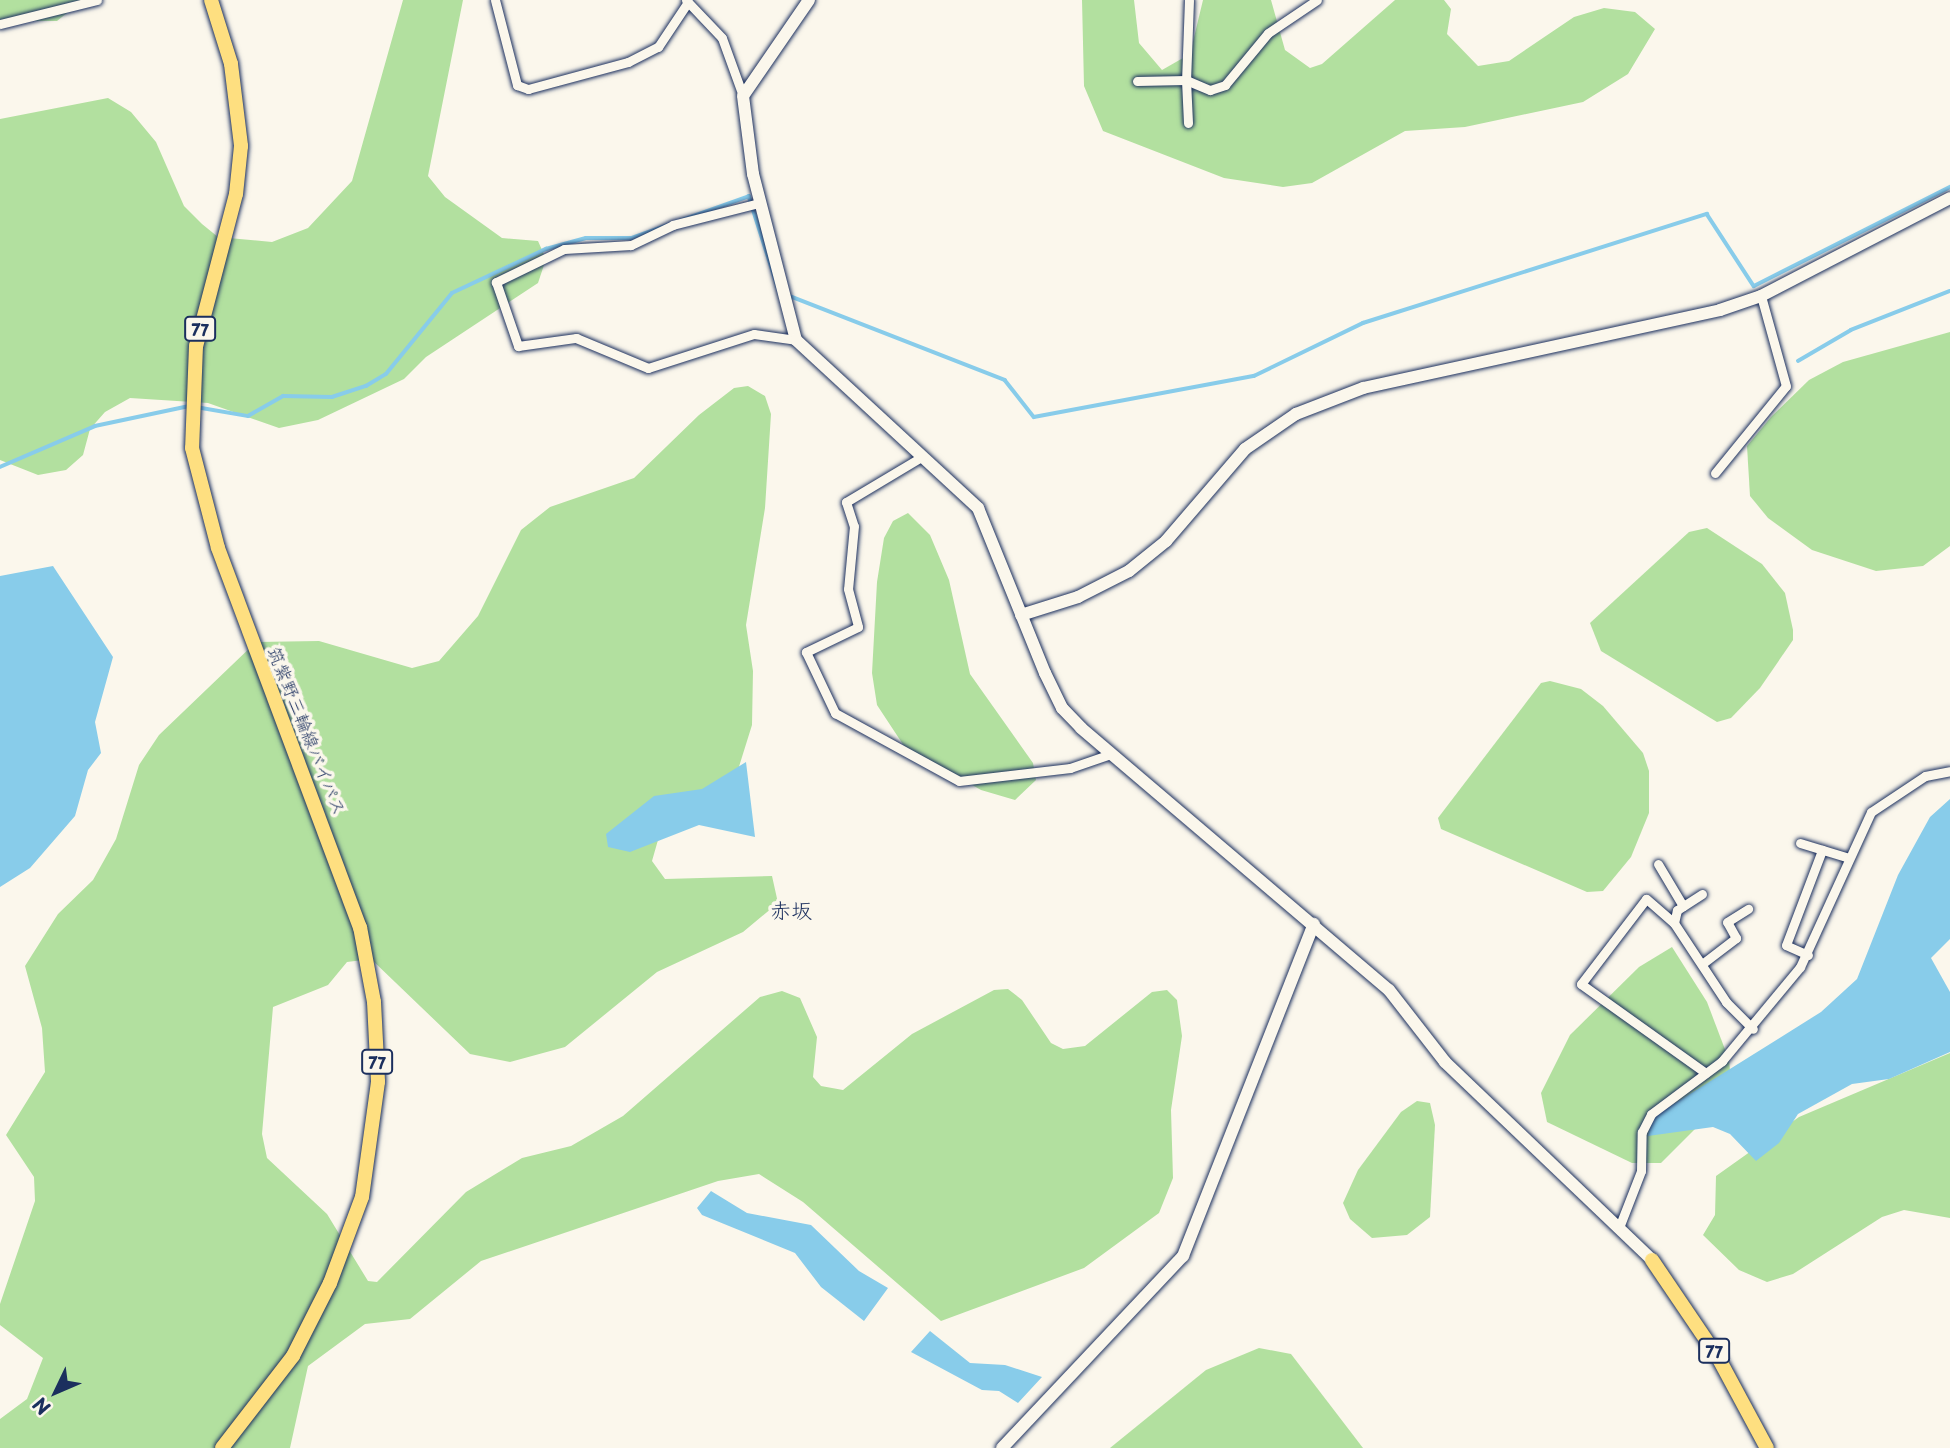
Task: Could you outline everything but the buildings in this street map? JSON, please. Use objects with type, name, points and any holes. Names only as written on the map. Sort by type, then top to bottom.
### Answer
[{"type":"main road","name":"筑紫野三輪線バイパス","points":[[211,0],[231,64],[241,146],[236,194],[196,346],[192,448],[218,548],[360,927],[374,1002],[378,1082],[362,1197],[330,1283],[293,1356],[222,1448]]},
{"type":"main road","name":"77","points":[[1652,1260],[1726,1370],[1767,1448]]},
{"type":"street","points":[[0,24],[97,0]]},
{"type":"street","points":[[495,0],[517,85],[528,89],[628,62],[658,47],[687,1],[722,38],[743,96],[760,203],[796,340],[918,458],[978,508],[1062,708],[1111,754],[1389,990],[1490,1109],[1620,1225],[1652,1260]]},
{"type":"street","points":[[743,96],[809,0]]},
{"type":"street","points":[[1188,123],[1186,80],[1189,0]]},
{"type":"street","points":[[1137,81],[1186,80],[1194,88],[1220,89],[1255,44],[1318,0]]},
{"type":"street","points":[[1021,615],[1078,597],[1129,570],[1166,541],[1245,449],[1319,404],[1363,388],[1673,323],[1761,296],[1950,198]]},
{"type":"street","points":[[760,203],[673,225],[639,243],[564,249],[496,282],[518,346],[576,338],[648,368],[754,334],[796,340]]},
{"type":"street","points":[[1715,473],[1786,386],[1761,296]]},
{"type":"street","points":[[918,458],[846,502],[854,526],[848,589],[858,627],[806,652],[835,713],[960,781],[1070,768],[1111,754]]},
{"type":"street","points":[[1620,1225],[1641,1171],[1644,1124],[1706,1073],[1753,1029],[1808,955],[1846,857],[1871,812],[1925,776],[1950,771]]},
{"type":"street","points":[[1800,843],[1846,857]]},
{"type":"street","points":[[1808,955],[1786,945],[1822,850]]},
{"type":"street","points":[[1658,864],[1683,906]]},
{"type":"street","points":[[1674,923],[1683,906],[1702,894]]},
{"type":"street","points":[[1706,1073],[1581,984],[1646,899],[1674,923],[1753,1029]]},
{"type":"street","points":[[1702,964],[1736,938],[1727,922],[1748,909]]},
{"type":"street","points":[[1002,1448],[1183,1256],[1314,924]]},
{"type":"green space","points":[[0,0],[83,0],[57,21],[0,21]]},
{"type":"green space","points":[[403,0],[463,0],[428,176],[445,197],[502,238],[538,241],[546,259],[538,283],[426,357],[404,379],[318,420],[279,428],[208,403],[130,398],[105,412],[90,429],[83,455],[66,470],[38,475],[0,460],[0,119],[108,98],[131,112],[156,142],[184,206],[202,224],[218,237],[272,242],[308,228],[352,181]]},
{"type":"green space","points":[[1082,0],[1134,0],[1139,43],[1162,70],[1190,54],[1203,0],[1271,0],[1285,50],[1310,68],[1322,64],[1395,0],[1444,0],[1451,9],[1447,34],[1478,66],[1509,61],[1574,17],[1604,8],[1635,12],[1655,29],[1628,74],[1583,102],[1465,127],[1405,131],[1312,183],[1283,187],[1224,178],[1103,131],[1084,86]]},
{"type":"green space","points":[[1950,332],[1950,546],[1923,566],[1876,571],[1812,550],[1768,518],[1750,496],[1747,446],[1771,417],[1809,380],[1843,362]]},
{"type":"green space","points":[[748,386],[765,396],[771,414],[765,508],[746,625],[753,671],[752,725],[737,773],[658,840],[652,861],[665,879],[772,876],[778,903],[743,932],[657,972],[565,1047],[510,1062],[470,1054],[371,959],[347,962],[328,985],[273,1007],[262,1134],[267,1158],[327,1214],[368,1281],[377,1282],[466,1192],[522,1158],[571,1146],[623,1116],[760,997],[782,991],[800,998],[817,1037],[813,1077],[821,1086],[843,1090],[912,1034],[994,990],[1008,989],[1022,1000],[1051,1043],[1063,1049],[1085,1046],[1152,992],[1167,990],[1177,1000],[1182,1036],[1171,1110],[1173,1178],[1159,1213],[1084,1268],[941,1321],[803,1202],[759,1174],[718,1181],[481,1261],[410,1319],[365,1324],[308,1366],[290,1448],[0,1448],[0,1419],[27,1399],[43,1358],[0,1325],[0,1304],[35,1201],[34,1177],[6,1135],[45,1072],[42,1028],[25,966],[58,914],[93,880],[116,839],[139,765],[159,735],[256,642],[319,641],[412,668],[439,661],[478,616],[521,530],[550,507],[634,478],[699,415],[734,388]]},
{"type":"green space","points":[[908,513],[930,535],[949,580],[970,674],[1033,763],[1036,780],[1015,800],[981,790],[904,746],[877,705],[872,673],[877,582],[884,538],[893,521]]},
{"type":"green space","points":[[1707,528],[1762,564],[1785,593],[1793,630],[1793,640],[1760,688],[1731,718],[1717,722],[1601,651],[1590,623],[1689,532]]},
{"type":"green space","points":[[1550,681],[1581,689],[1603,706],[1643,753],[1649,771],[1649,813],[1631,857],[1603,891],[1587,892],[1441,829],[1438,818],[1541,683]]},
{"type":"green space","points":[[1672,947],[1707,1002],[1729,1060],[1732,1092],[1661,1163],[1632,1163],[1547,1122],[1541,1093],[1570,1035],[1639,967]]},
{"type":"green space","points":[[1950,1053],[1950,1218],[1904,1210],[1882,1217],[1793,1274],[1767,1282],[1739,1270],[1703,1235],[1715,1215],[1716,1176],[1799,1117]]},
{"type":"green space","points":[[1417,1101],[1430,1103],[1435,1125],[1430,1217],[1407,1235],[1372,1238],[1350,1219],[1343,1203],[1358,1170],[1401,1112]]},
{"type":"green space","points":[[1259,1348],[1291,1354],[1363,1448],[1110,1448],[1206,1370]]},
{"type":"water","points":[[53,566],[113,657],[95,722],[101,753],[88,770],[75,816],[30,868],[0,887],[0,576]]},
{"type":"water","points":[[746,762],[755,837],[699,825],[630,852],[608,847],[606,834],[654,796],[702,789]]},
{"type":"water","points":[[1950,799],[1950,939],[1931,958],[1950,992],[1950,1052],[1889,1079],[1852,1084],[1798,1114],[1779,1143],[1756,1161],[1730,1134],[1713,1127],[1648,1136],[1653,1117],[1821,1012],[1857,979],[1898,875],[1930,817]]},
{"type":"water","points":[[711,1191],[747,1213],[811,1225],[859,1271],[888,1288],[864,1321],[821,1287],[795,1253],[702,1215],[697,1208]]},
{"type":"water","points":[[930,1331],[970,1363],[1005,1365],[1042,1377],[1018,1403],[999,1391],[982,1390],[911,1352]]},
{"type":"waterway","points":[[787,295],[1005,380],[1034,417],[1254,376],[1363,323],[1707,214],[1754,286],[1950,187]]},
{"type":"waterway","points":[[196,407],[248,416],[283,396],[332,397],[366,386],[386,374],[452,293],[546,249],[586,238],[632,238],[749,196],[780,293]]},
{"type":"waterway","points":[[1798,361],[1851,330],[1950,291]]},
{"type":"waterway","points":[[0,467],[95,426],[189,406]]},
{"type":"district","name":"赤坂","points":[[791,909]]}]
